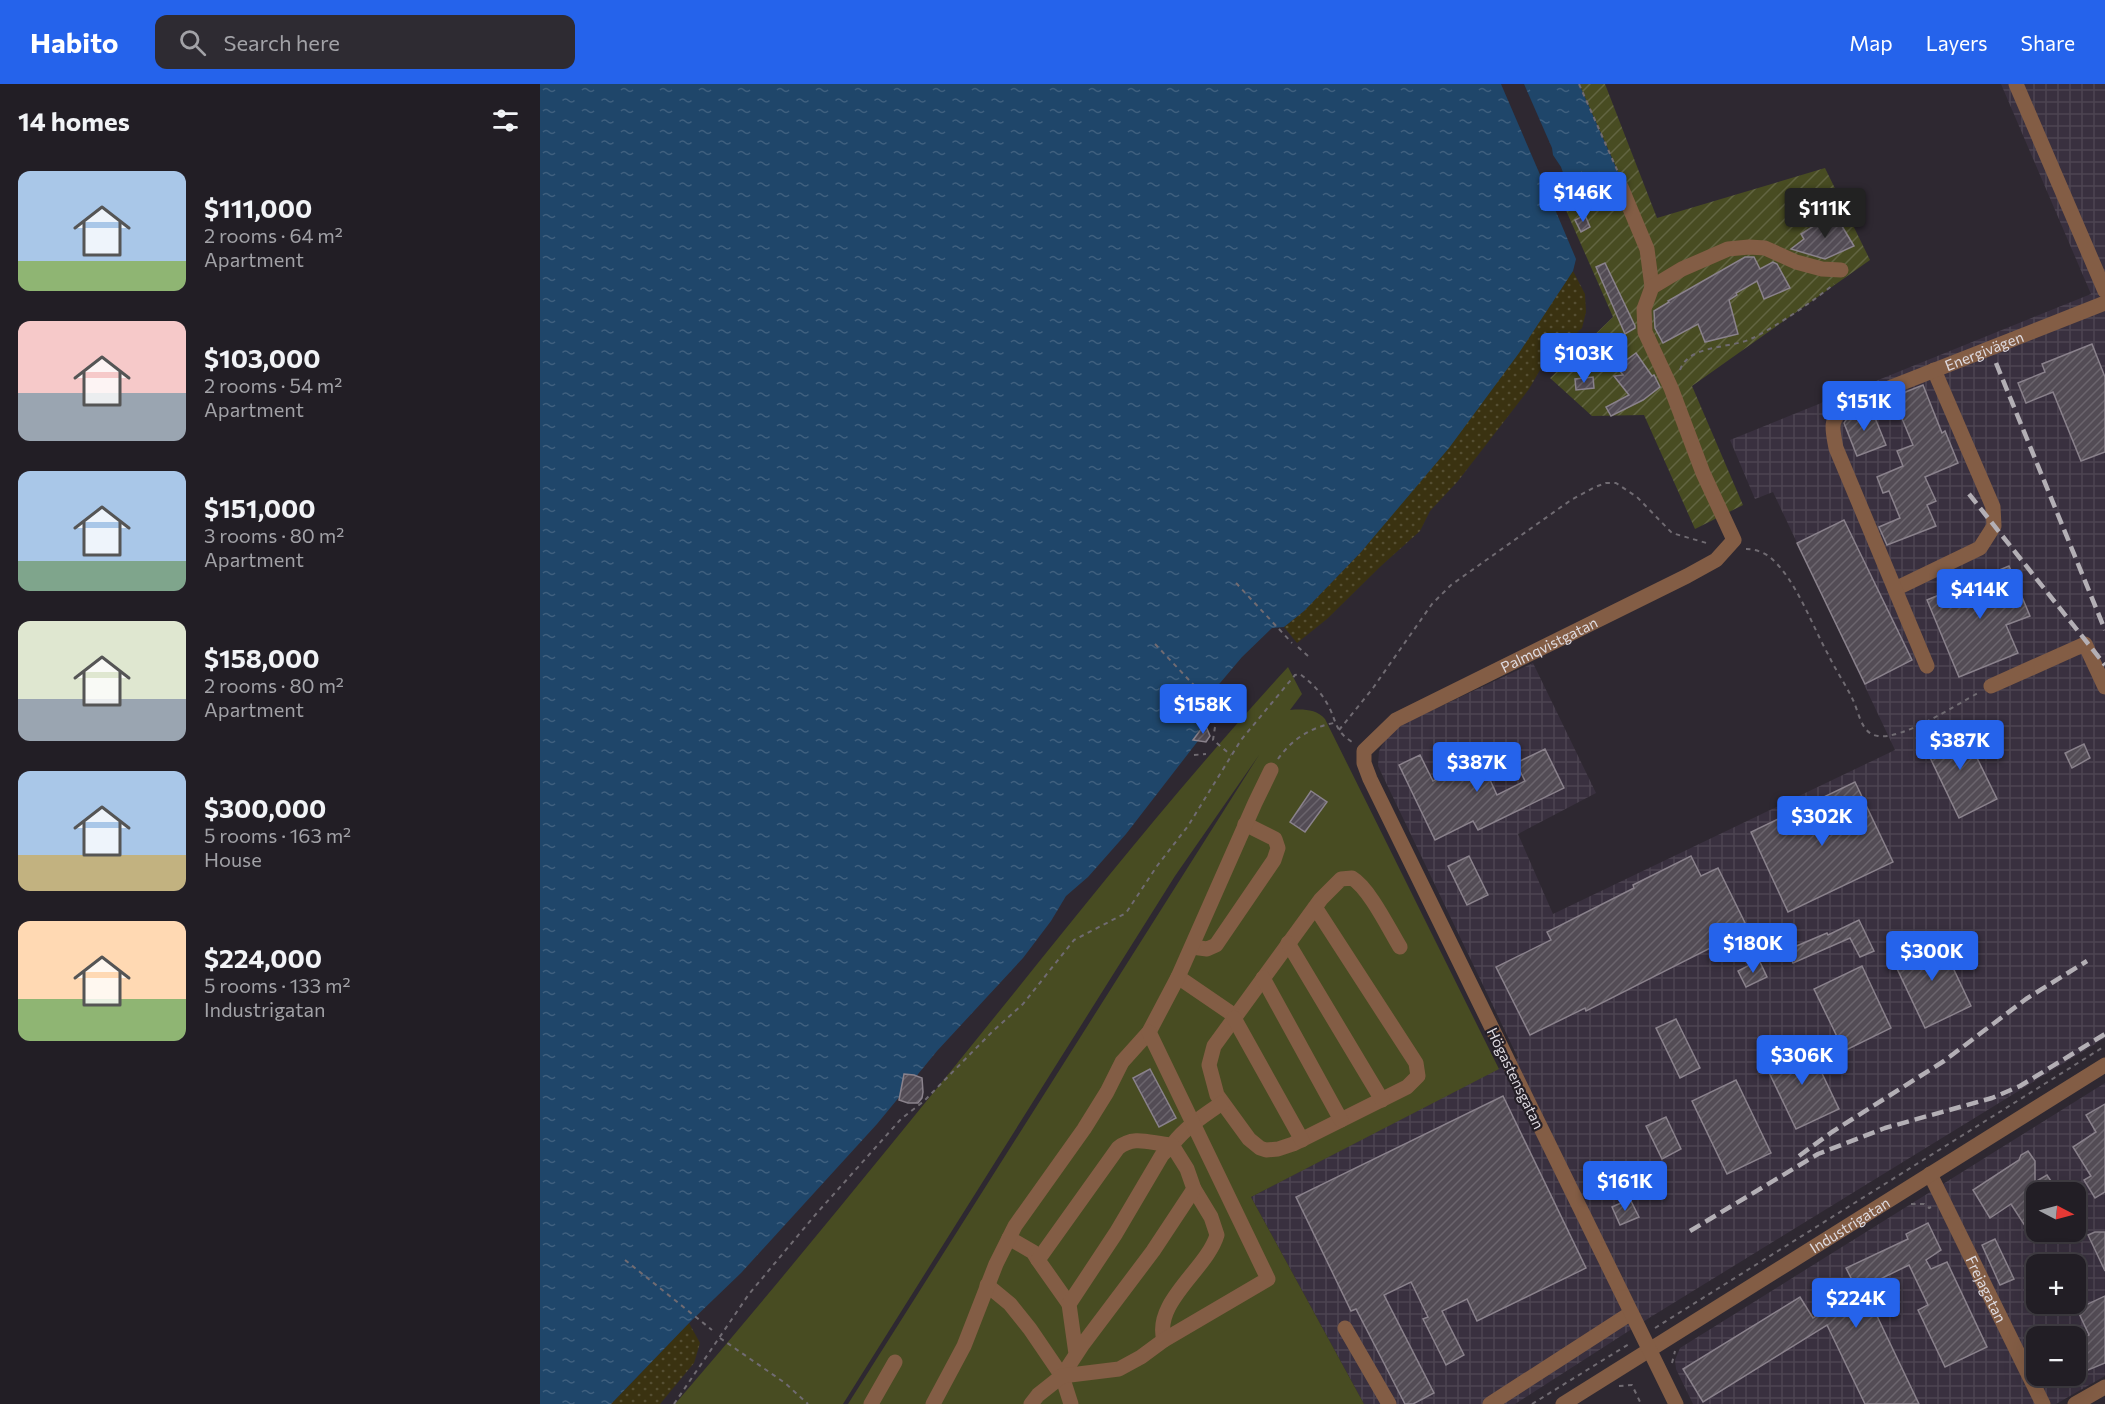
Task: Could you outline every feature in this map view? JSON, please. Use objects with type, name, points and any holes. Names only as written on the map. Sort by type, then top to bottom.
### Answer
[{"type":"street","points":[[2016,84],[2105,291]]},
{"type":"street","points":[[1621,187],[1647,249],[1652,287],[1644,309],[1645,332],[1671,388],[1731,543]]},
{"type":"street","points":[[1652,287],[1682,269],[1728,249],[1749,247],[1765,248],[1796,262],[1822,269],[1841,270]]},
{"type":"street","name":"Energivägen","points":[[1895,589],[1836,448],[1834,417],[1845,405],[2105,303]]},
{"type":"street","points":[[1927,666],[1895,589],[1980,548],[1994,526],[1993,507],[1934,370]]},
{"type":"street","name":"Palmqvistgatan","points":[[1364,750],[1396,720],[1687,576],[1716,560],[1731,543]]},
{"type":"street","points":[[1991,686],[2085,644],[2105,687]]},
{"type":"street","name":"Högastensgatan","points":[[1364,750],[1364,763],[1370,779],[1676,1404]]},
{"type":"street","points":[[933,1404],[964,1346],[987,1285],[1009,1238],[1039,1190],[1084,1130],[1122,1062],[1149,1032],[1192,948],[1245,824],[1271,770]]},
{"type":"street","points":[[1192,948],[1207,949],[1216,945],[1274,860],[1278,848],[1275,840],[1245,824]]},
{"type":"street","points":[[1315,907],[1417,1066],[1418,1076],[1413,1082],[1382,1100],[1302,1140],[1278,1149],[1260,1148],[1249,1138],[1222,1103],[1210,1073],[1209,1059],[1214,1046],[1234,1017],[1315,907],[1341,879],[1352,878],[1360,885],[1400,947]]},
{"type":"street","points":[[1288,943],[1382,1100]]},
{"type":"street","points":[[1178,977],[1234,1017],[1302,1140]]},
{"type":"street","points":[[1263,978],[1341,1120]]},
{"type":"street","points":[[1062,1376],[1119,1370],[1164,1340],[1268,1279],[1149,1032]]},
{"type":"street","name":"Industrigatan","points":[[1563,1404],[2105,1065]]},
{"type":"street","points":[[1069,1304],[1116,1233],[1162,1155],[1182,1132],[1222,1103]]},
{"type":"street","points":[[1038,1260],[1118,1148],[1126,1141],[1137,1140],[1172,1145],[1211,1217],[1217,1235],[1207,1255],[1168,1307],[1163,1322],[1164,1340]]},
{"type":"street","name":"Frejagatan","points":[[1930,1174],[2043,1404]]},
{"type":"street","points":[[1031,1404],[1038,1395],[1062,1376],[1153,1251],[1194,1189]]},
{"type":"street","points":[[1009,1238],[1033,1252],[1069,1304],[1076,1354]]},
{"type":"street","points":[[987,1285],[1010,1304],[1030,1329],[1062,1376],[1071,1404]]},
{"type":"street","points":[[1490,1404],[1631,1313]]},
{"type":"street","points":[[1345,1328],[1389,1404]]},
{"type":"street","points":[[871,1404],[895,1362]]},
{"type":"street","points":[[2075,1404],[2105,1387]]},
{"type":"path","points":[[1579,84],[1618,172]]},
{"type":"path","points":[[1581,172],[1586,184]]},
{"type":"path","points":[[1679,371],[1690,356],[1751,339],[1843,277],[1841,270]]},
{"type":"path","points":[[1339,731],[1432,604],[1450,585],[1571,500],[1606,483],[1616,483],[1637,497],[1672,533],[1683,538],[1731,543],[1769,556],[1779,566],[1796,591],[1828,656],[1854,700],[1865,729],[1870,733],[1877,736],[1900,732],[1923,723],[1991,686]]},
{"type":"path","points":[[1236,583],[1292,643]]},
{"type":"path","points":[[1155,644],[1223,716]]},
{"type":"path","points":[[1298,647],[1309,657]]},
{"type":"path","points":[[674,1404],[749,1294],[816,1214],[901,1119],[924,1101],[1023,1004],[1074,940],[1125,913],[1188,826],[1231,755],[1295,675],[1300,674],[1315,685],[1342,735],[1364,750]]},
{"type":"path","points":[[1271,770],[1281,754],[1305,733],[1323,724],[1334,723]]},
{"type":"path","points":[[1215,727],[1213,740],[1231,755]]},
{"type":"path","points":[[1194,755],[1206,754]]},
{"type":"path","points":[[1532,1404],[2105,1046]]},
{"type":"path","points":[[1906,1207],[1918,1203],[1929,1208],[1944,1201]]},
{"type":"path","points":[[625,1260],[712,1330]]},
{"type":"path","points":[[720,1338],[785,1383],[802,1396],[808,1404]]},
{"type":"path","points":[[1673,1371],[1672,1359],[1679,1347]]},
{"type":"path","points":[[1618,1386],[1632,1385],[1641,1404]]},
{"type":"shaded area","points":[[2001,84],[2105,84],[2105,1038],[1649,1318],[1515,1404],[1364,1404],[1251,1197],[1518,1058],[1378,766],[1379,751],[1386,738],[1403,724],[1533,663],[1596,793],[1518,834],[1553,914],[1895,750],[1773,492],[1755,499],[1730,440],[2091,294]]},
{"type":"shaded area","points":[[2105,1083],[2105,1376],[2056,1404],[1693,1404],[1676,1369],[1675,1360],[1680,1348]]},
{"type":"green space","points":[[1579,84],[1605,84],[1657,218],[1825,168],[1870,260],[1692,386],[1743,505],[1695,529],[1644,415],[1592,416],[1550,378],[1613,317],[1561,199],[1572,188],[1586,184],[1597,199],[1600,197],[1601,190],[1599,183],[1618,171]]},
{"type":"green space","points":[[1288,667],[1302,694],[1290,710],[1313,711],[1325,719],[1499,1069],[1251,1197],[1364,1404],[848,1404],[1259,755],[1175,876],[843,1404],[675,1404],[838,1210],[1140,838]]},
{"type":"sand","points":[[1573,271],[1585,294],[1586,312],[1582,328],[1540,370],[1529,389],[1458,481],[1430,511],[1420,531],[1327,619],[1297,643],[1284,627],[1304,611],[1361,552],[1519,352]]},
{"type":"sand","points":[[689,1323],[700,1343],[694,1363],[660,1404],[611,1404]]},
{"type":"water","points":[[540,84],[1579,84],[1618,172],[1599,183],[1601,190],[1600,197],[1597,199],[1592,197],[1586,184],[1579,189],[1572,188],[1554,207],[1576,259],[1573,271],[1519,353],[1449,448],[1361,552],[1304,611],[1284,627],[1272,628],[1242,657],[1204,702],[1201,737],[1126,834],[1088,877],[1066,896],[1051,921],[1023,958],[937,1051],[877,1124],[741,1273],[611,1404],[540,1404]]},
{"type":"pier","points":[[1501,84],[1524,84],[1553,155],[1561,167],[1567,184],[1572,188],[1554,207]]},
{"type":"building","points":[[1834,213],[1854,246],[1825,259],[1791,249],[1804,239],[1801,234]]},
{"type":"building","points":[[1585,215],[1590,227],[1581,232],[1575,220]]},
{"type":"building","points":[[1745,257],[1754,257],[1760,269],[1773,262],[1777,264],[1790,288],[1764,299],[1757,281],[1736,293],[1737,295],[1729,300],[1738,334],[1705,342],[1698,324],[1663,343],[1655,328],[1654,311]]},
{"type":"building","points":[[1605,263],[1635,326],[1625,334],[1596,267]]},
{"type":"building","points":[[2092,344],[2105,377],[2105,452],[2081,461],[2053,392],[2026,403],[2018,383],[2045,372],[2042,364]]},
{"type":"building","points":[[1636,353],[1652,376],[1654,375],[1660,387],[1643,400],[1611,416],[1606,407],[1629,395],[1614,376],[1623,375],[1617,367]]},
{"type":"building","points":[[1593,377],[1594,388],[1576,390],[1575,379]]},
{"type":"building","points":[[1923,385],[1942,433],[1945,431],[1958,463],[1925,477],[1936,501],[1927,505],[1936,526],[1887,545],[1879,527],[1900,518],[1889,491],[1883,493],[1877,477],[1903,466],[1897,451],[1913,445],[1893,397]]},
{"type":"building","points":[[1871,408],[1886,445],[1857,456],[1844,423],[1848,417]]},
{"type":"building","points":[[1844,520],[1912,660],[1865,684],[1797,543]]},
{"type":"building","points":[[2009,566],[2030,616],[2006,625],[2018,653],[1959,677],[1927,600]]},
{"type":"building","points":[[1205,724],[1210,736],[1206,742],[1193,740]]},
{"type":"building","points":[[1961,725],[1997,799],[1959,818],[1923,743]]},
{"type":"building","points":[[2084,744],[2090,758],[2072,768],[2065,753]]},
{"type":"building","points":[[1545,749],[1564,788],[1478,830],[1473,821],[1435,840],[1399,765],[1420,755],[1433,781],[1480,758],[1497,795],[1525,781],[1516,763]]},
{"type":"building","points":[[1855,782],[1893,862],[1788,912],[1751,832]]},
{"type":"building","points":[[1311,791],[1327,802],[1305,832],[1290,822]]},
{"type":"building","points":[[1469,856],[1488,895],[1467,905],[1448,866]]},
{"type":"building","points":[[1691,856],[1701,876],[1718,868],[1748,929],[1586,1011],[1585,1008],[1530,1035],[1496,967],[1551,940],[1547,932]]},
{"type":"building","points":[[1859,920],[1874,951],[1860,957],[1850,938],[1793,963],[1787,950],[1827,933],[1828,935]]},
{"type":"building","points":[[1938,936],[1971,1006],[1925,1028],[1892,958]]},
{"type":"building","points":[[1759,960],[1767,977],[1746,987],[1738,971]]},
{"type":"building","points":[[1862,966],[1891,1028],[1844,1051],[1814,989]]},
{"type":"building","points":[[1676,1019],[1700,1068],[1680,1078],[1656,1028]]},
{"type":"building","points":[[1807,1042],[1839,1109],[1796,1129],[1764,1062]]},
{"type":"building","points":[[1150,1069],[1176,1118],[1159,1127],[1133,1078]]},
{"type":"building","points":[[904,1074],[922,1078],[923,1092],[918,1103],[899,1100]]},
{"type":"building","points":[[1736,1080],[1771,1153],[1727,1174],[1692,1101]]},
{"type":"building","points":[[1503,1096],[1586,1268],[1477,1321],[1467,1299],[1442,1311],[1464,1355],[1446,1365],[1423,1319],[1428,1317],[1411,1282],[1384,1295],[1434,1393],[1413,1404],[1405,1404],[1356,1309],[1351,1311],[1296,1197]]},
{"type":"building","points":[[2105,1104],[2105,1192],[2095,1198],[2084,1180],[2091,1176],[2073,1147],[2096,1132],[2086,1115]]},
{"type":"building","points":[[1666,1117],[1681,1149],[1662,1159],[1646,1126]]},
{"type":"building","points":[[2028,1151],[2035,1161],[2035,1182],[2026,1182],[2026,1227],[2011,1204],[1990,1218],[1973,1190],[2019,1160],[2021,1155]]},
{"type":"building","points":[[2047,1175],[2052,1182],[2035,1182]]},
{"type":"building","points":[[1630,1199],[1639,1217],[1620,1225],[1612,1207]]},
{"type":"building","points":[[1928,1223],[1941,1250],[1926,1260],[1931,1269],[1947,1262],[1987,1347],[1945,1367],[1918,1310],[1928,1305],[1909,1265],[1866,1286],[1879,1314],[1877,1316],[1919,1404],[1865,1404],[1827,1325],[1703,1402],[1683,1369],[1800,1297],[1813,1318],[1857,1290],[1846,1268],[1908,1239],[1906,1234]]},
{"type":"building","points":[[2105,1232],[2105,1271],[2088,1235]]},
{"type":"building","points":[[1995,1239],[2014,1279],[2000,1285],[1982,1245]]},
{"type":"building","points":[[2105,1296],[2105,1363],[2086,1371],[2086,1336],[2089,1335],[2079,1314],[2086,1314],[2086,1305]]},
{"type":"railway","points":[[1996,363],[2105,630]]},
{"type":"railway","points":[[1969,494],[2105,665]]},
{"type":"railway","points":[[1799,1156],[1832,1132],[1944,1061],[2026,999],[2087,961]]},
{"type":"railway","points":[[1690,1231],[1818,1154],[1885,1128],[1992,1098],[2020,1086],[2105,1034]]}]
